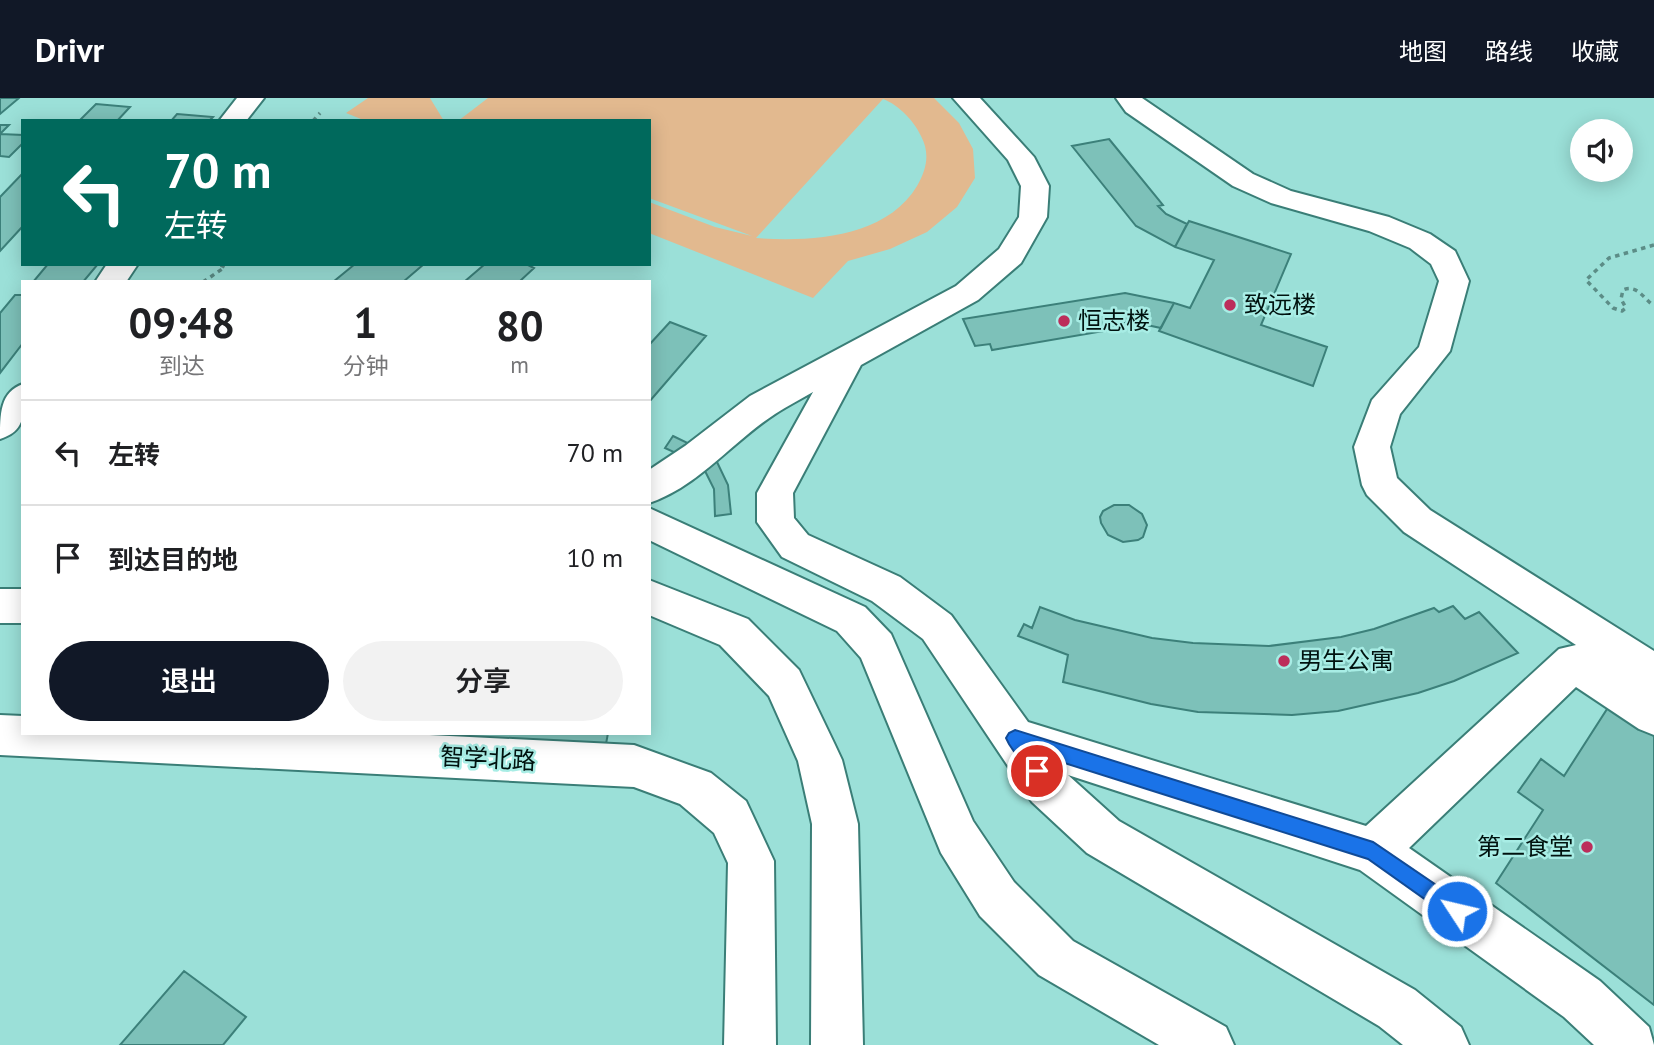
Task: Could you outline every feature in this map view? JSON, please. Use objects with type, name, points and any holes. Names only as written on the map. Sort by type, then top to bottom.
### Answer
[{"type":"street","points":[[218,98],[243,107]]},
{"type":"street","points":[[651,488],[698,456],[762,405],[967,293],[1010,256],[1033,217],[1035,186],[1020,157],[965,98]]},
{"type":"street","points":[[1129,98],[1135,106],[1243,180],[1281,197],[1379,224],[1420,241],[1444,258],[1454,281],[1434,351],[1384,409],[1372,447],[1380,485],[1418,521],[1654,673]]},
{"type":"street","points":[[849,358],[775,493],[776,522],[795,546],[886,589],[937,627],[1048,786],[1103,837],[1397,1009],[1443,1045]]},
{"type":"street","points":[[0,426],[21,399]]},
{"type":"street","points":[[651,524],[851,619],[877,647],[957,837],[997,899],[1056,958],[1208,1045]]},
{"type":"street","points":[[651,598],[734,632],[784,683],[820,760],[835,824],[837,1045]]},
{"type":"street","points":[[0,606],[21,606]]},
{"type":"street","points":[[1373,851],[1573,662],[1654,715]]},
{"type":"street","name":"智学北路","points":[[0,735],[634,766],[695,788],[730,817],[751,861],[750,1045]]},
{"type":"street","points":[[1015,738],[1373,851],[1582,999],[1631,1045]]},
{"type":"path","points":[[315,119],[320,113]]},
{"type":"path","points":[[1654,245],[1614,254],[1597,265],[1586,280],[1613,308],[1622,311],[1626,308],[1621,299],[1623,290],[1630,287],[1637,289],[1644,299],[1654,306]]},
{"type":"path","points":[[206,280],[225,267],[223,266]]},
{"type":"shaded area","points":[[368,98],[430,98],[443,119],[361,119],[346,113]]},
{"type":"shaded area","points":[[488,98],[934,98],[959,123],[973,149],[975,178],[957,207],[927,232],[890,249],[848,261],[813,298],[651,234],[651,203],[715,227],[752,236],[651,199],[651,119],[461,119]],"holes":[[[883,99],[900,109],[914,125],[926,149],[923,173],[917,186],[903,203],[886,217],[845,233],[800,239],[756,238]]]},
{"type":"building","points":[[0,98],[19,98],[0,114]]},
{"type":"building","points":[[96,104],[130,107],[119,119],[81,119]]},
{"type":"building","points":[[177,114],[213,117],[211,119],[173,119]]},
{"type":"building","points":[[0,125],[9,125],[0,134]]},
{"type":"building","points":[[0,134],[21,135],[21,145],[9,157],[0,156]]},
{"type":"building","points":[[1109,139],[1163,205],[1158,206],[1166,214],[1187,224],[1175,247],[1136,226],[1072,146]]},
{"type":"building","points":[[21,175],[21,228],[0,251],[0,197]]},
{"type":"building","name":"致远楼","points":[[1189,221],[1291,254],[1261,325],[1327,347],[1313,386],[1159,331],[1174,303],[1190,308],[1214,260],[1175,247]]},
{"type":"building","points":[[46,266],[96,266],[85,280],[35,280]]},
{"type":"building","points":[[353,266],[422,266],[405,280],[335,280]]},
{"type":"building","points":[[483,266],[534,268],[521,280],[466,280]]},
{"type":"building","name":"恒志楼","points":[[1125,293],[1174,303],[1161,328],[1133,322],[1118,323],[1121,328],[992,350],[990,344],[975,346],[963,319]]},
{"type":"building","points":[[15,295],[21,295],[21,346],[0,373],[0,313]]},
{"type":"building","points":[[670,322],[706,336],[651,400],[651,343]]},
{"type":"building","points":[[673,436],[696,447],[717,462],[728,485],[731,514],[715,516],[714,489],[705,471],[685,457],[665,448]]},
{"type":"building","points":[[1114,505],[1129,505],[1142,514],[1147,525],[1143,537],[1123,542],[1108,535],[1100,517],[1103,511]]},
{"type":"building","name":"男生公寓","points":[[1453,606],[1465,619],[1479,612],[1518,653],[1454,681],[1418,693],[1338,711],[1292,715],[1198,712],[1151,704],[1063,682],[1068,655],[1018,636],[1024,624],[1032,628],[1040,607],[1075,620],[1152,638],[1193,643],[1269,646],[1341,637],[1374,629],[1434,608],[1439,612]]},
{"type":"building","name":"第二食堂","points":[[1609,706],[1654,736],[1654,1005],[1496,883],[1543,810],[1518,792],[1541,759],[1564,776]]},
{"type":"building","points":[[385,735],[608,735],[606,744]]},
{"type":"building","points":[[184,971],[246,1017],[223,1045],[120,1045]]},
{"type":"place","name":"致远楼","points":[[1230,305]]},
{"type":"place","name":"恒志楼","points":[[1064,321]]},
{"type":"place","name":"男生公寓","points":[[1284,661]]},
{"type":"place","name":"第二食堂","points":[[1587,847]]},
{"type":"route","points":[[1037,771],[1015,738],[1373,851],[1457,911]]}]
